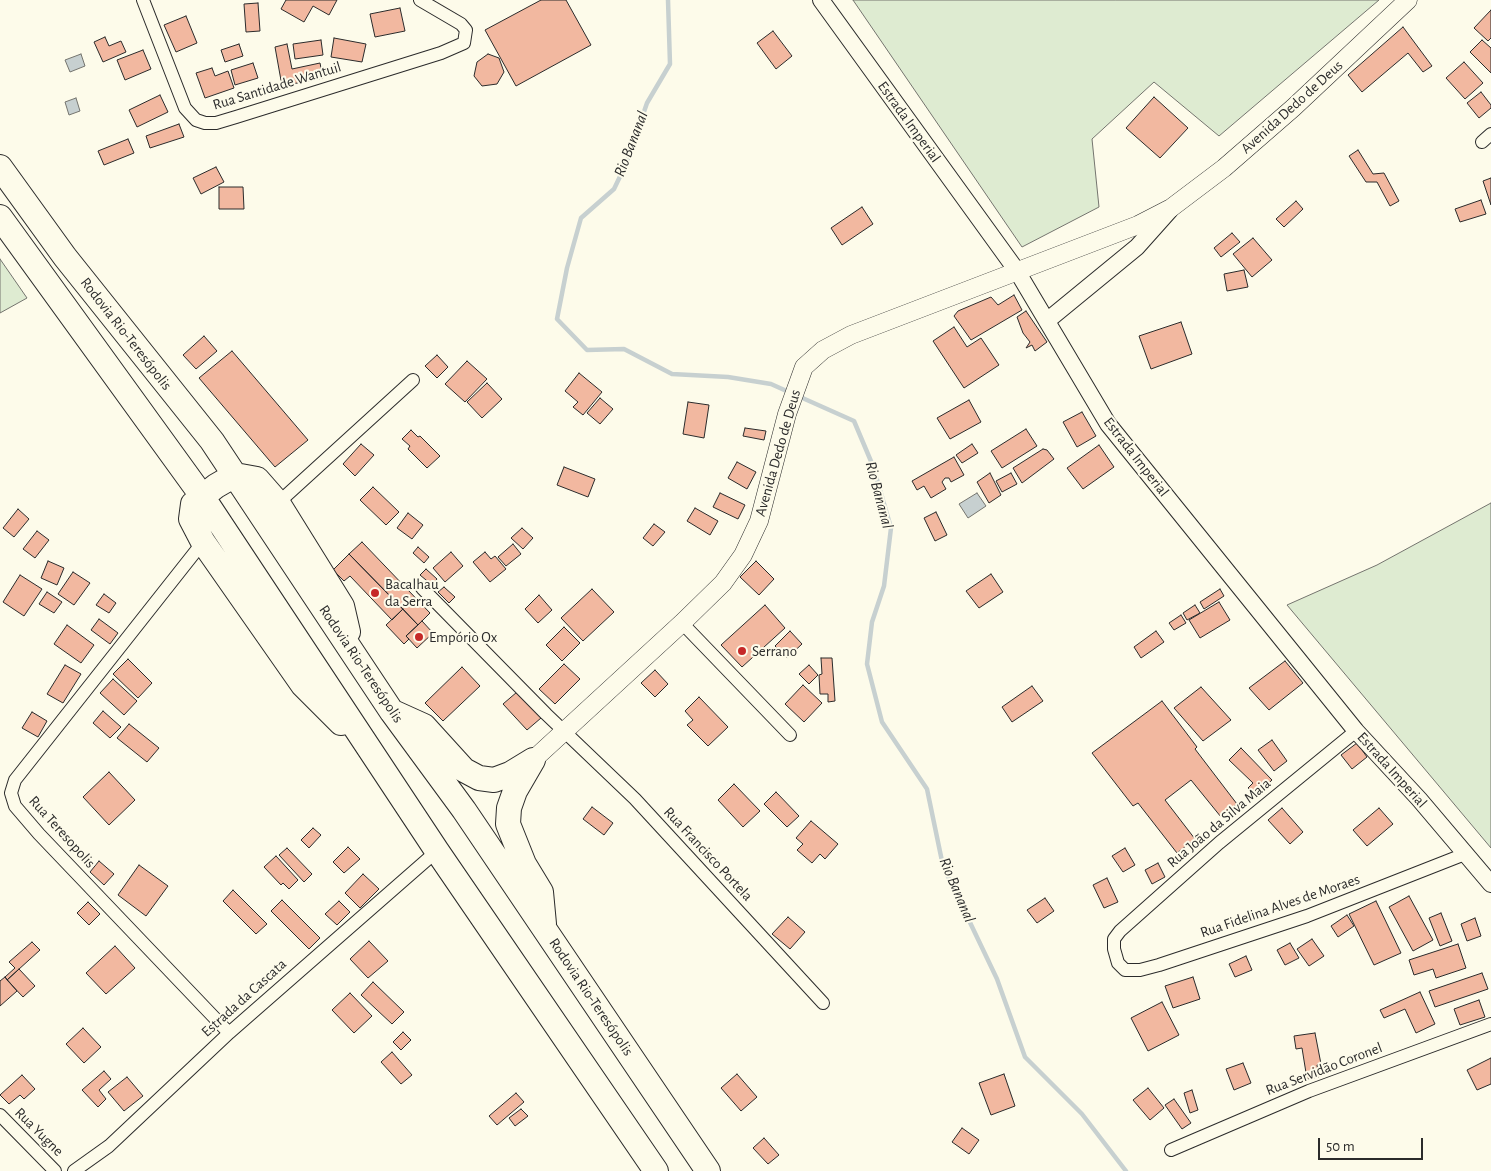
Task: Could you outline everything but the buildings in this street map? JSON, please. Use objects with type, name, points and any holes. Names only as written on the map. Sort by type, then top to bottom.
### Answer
[{"type":"highway","name":"Rodovia Rio-Teresópolis","points":[[0,167],[65,257],[212,441],[350,646],[392,712],[464,810],[708,1171]]},
{"type":"highway","points":[[0,217],[202,496],[649,1168]]},
{"type":"highway","points":[[350,646],[342,606],[278,503],[257,479],[235,475],[193,504],[190,519],[203,542],[303,685],[374,754]]},
{"type":"highway","points":[[392,712],[424,726],[464,770],[480,778],[494,780],[510,774],[532,760]]},
{"type":"highway","points":[[532,760],[515,791],[509,808],[508,824],[524,864],[540,892],[545,928]]},
{"type":"main road","name":"Avenida Dedo de Deus","points":[[532,760],[682,623],[723,583],[743,555],[759,521],[787,414],[804,367],[823,350],[851,336],[1017,270],[1138,225],[1171,208],[1224,168],[1286,114],[1408,0]]},
{"type":"street","name":"Rua Santidade Wantuil","points":[[143,0],[185,108],[196,120],[206,123],[216,123],[404,65],[456,48],[464,42],[466,30],[461,24],[420,0]]},
{"type":"street","name":"Estrada Imperial","points":[[821,0],[1017,270],[1108,424],[1356,730],[1419,799],[1491,884]]},
{"type":"street","name":"Avenida Dedo de Deus","points":[[1048,320],[1137,247],[1171,208]]},
{"type":"street","points":[[278,503],[413,380]]},
{"type":"street","name":"Rua Teresopolis","points":[[203,542],[15,780],[11,793],[15,806],[39,834],[229,1033]]},
{"type":"street","name":"Rua Francisco Portela","points":[[422,588],[635,799],[823,1003]]},
{"type":"street","points":[[682,623],[790,735]]},
{"type":"street","name":"Rua João da Silva Maia","points":[[1114,949],[1114,939],[1120,931],[1219,843],[1356,730]]},
{"type":"street","name":"Estrada da Cascata","points":[[74,1171],[109,1146],[229,1033],[437,851]]},
{"type":"street","name":"Rua Fidelina Alves de Moraes","points":[[1114,949],[1118,963],[1125,970],[1140,970],[1159,965],[1307,916],[1466,854]]},
{"type":"street","name":"Rua Servidão Coronel","points":[[1171,1150],[1309,1090],[1491,1024]]},
{"type":"street","name":"Rua Yugne","points":[[0,1115],[55,1171]]},
{"type":"green space","points":[[853,0],[1379,0],[1219,136],[1154,82],[1092,139],[1099,207],[1022,247]]},
{"type":"green space","points":[[0,259],[27,298],[0,313]]},
{"type":"green space","points":[[1491,503],[1491,848],[1287,605],[1377,565]]},
{"type":"shaded area","points":[[81,54],[85,66],[70,72],[65,60]]},
{"type":"shaded area","points":[[76,98],[80,111],[69,115],[65,102]]},
{"type":"shaded area","points":[[977,493],[986,506],[968,518],[959,504]]},
{"type":"waterway","name":"Rio Bananal","points":[[668,0],[670,64],[647,103],[626,164],[614,189],[581,218],[567,268],[557,319],[587,350],[624,349],[672,374],[728,377],[771,384],[791,393]]},
{"type":"waterway","name":"Rio Bananal","points":[[798,396],[854,421],[873,466],[891,528],[884,586],[872,622],[867,664],[882,722],[927,789],[943,866],[997,979],[1025,1057],[1082,1114],[1126,1171]]},
{"type":"place","name":"Bacalhau da Serra","points":[[375,593]]},
{"type":"place","name":"Empório Ox","points":[[419,637]]},
{"type":"place","name":"Serrano","points":[[742,651]]}]
